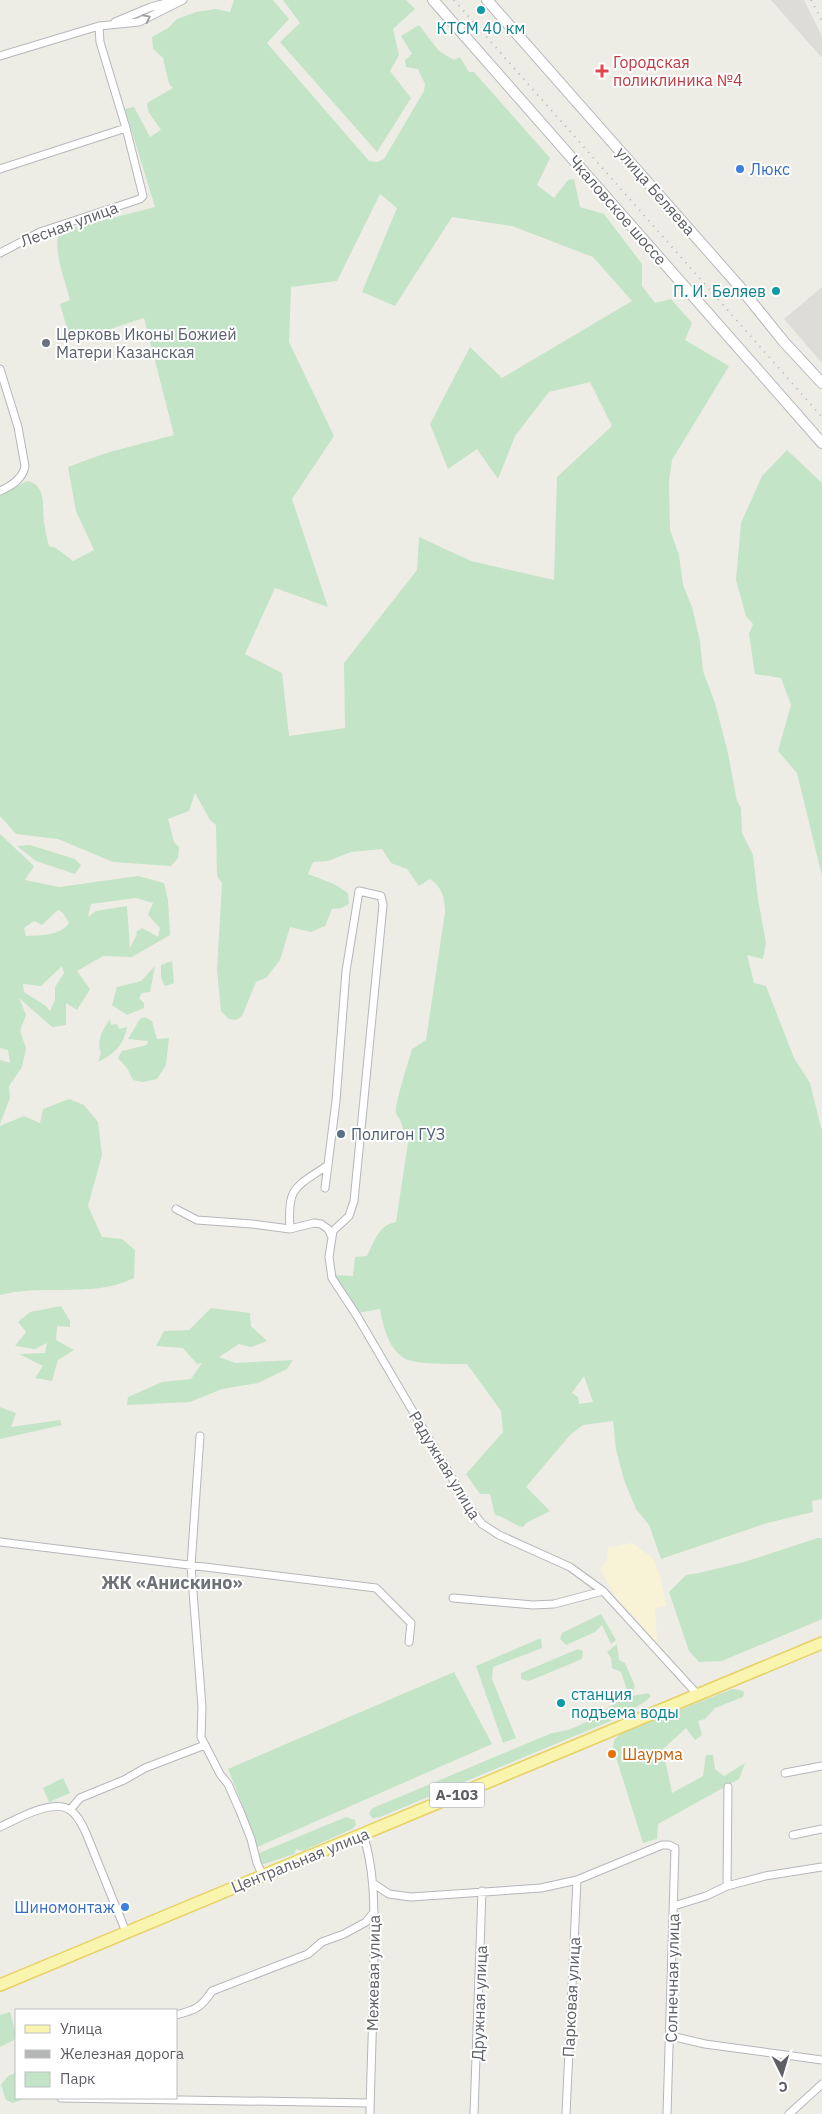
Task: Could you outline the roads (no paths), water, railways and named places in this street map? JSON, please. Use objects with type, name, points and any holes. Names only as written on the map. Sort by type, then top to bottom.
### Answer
[{"type":"main road","name":"А-103","points":[[698,1695],[822,1643]]},
{"type":"main road","name":"Центральная улица","points":[[0,1985],[698,1695]]},
{"type":"street","points":[[108,25],[150,7],[176,0]]},
{"type":"street","points":[[0,56],[100,26],[139,22],[183,0]]},
{"type":"street","name":"Чкаловское шоссе","points":[[433,0],[822,443]]},
{"type":"street","name":"улица Беляева","points":[[487,0],[733,279],[784,342],[822,383]]},
{"type":"street","points":[[0,169],[126,128],[100,42],[100,26]]},
{"type":"street","name":"Лесная улица","points":[[0,253],[48,229],[140,199],[143,193],[126,128]]},
{"type":"street","points":[[0,369],[18,427],[25,466],[24,472],[12,486],[0,492]]},
{"type":"street","points":[[326,1188],[336,1101],[346,971],[359,891],[381,896],[382,905],[354,1201],[349,1216],[334,1232],[332,1238]]},
{"type":"street","points":[[290,1229],[289,1206],[294,1188],[328,1165]]},
{"type":"street","points":[[176,1209],[197,1220],[290,1229],[314,1223],[321,1224],[328,1229],[332,1238]]},
{"type":"street","name":"Радужная улица","points":[[332,1238],[329,1257],[332,1278],[357,1316],[469,1507],[482,1524],[499,1535],[570,1567],[603,1591],[698,1695]]},
{"type":"street","points":[[200,1436],[191,1566],[202,1707],[201,1736],[220,1774],[228,1784],[251,1839],[257,1863],[263,1876]]},
{"type":"street","points":[[0,1542],[376,1588],[411,1623],[409,1642]]},
{"type":"street","points":[[453,1598],[547,1605],[603,1591]]},
{"type":"street","points":[[70,1810],[80,1798],[124,1780],[145,1768],[205,1745]]},
{"type":"street","points":[[785,1773],[822,1766]]},
{"type":"street","points":[[727,1886],[728,1787]]},
{"type":"street","points":[[0,1827],[44,1808],[55,1806],[70,1810],[79,1819],[86,1833],[126,1932]]},
{"type":"street","points":[[793,1835],[822,1829]]},
{"type":"street","name":"Межевая улица","points":[[363,1834],[371,1860],[374,1884],[374,1987],[370,2114]]},
{"type":"street","name":"Солнечная улица","points":[[577,1880],[643,1852],[669,1845],[675,1848],[671,2036],[667,2114]]},
{"type":"street","points":[[674,1906],[706,1896],[727,1886],[765,1876],[822,1867]]},
{"type":"street","points":[[374,1884],[389,1894],[411,1897],[541,1888],[577,1880]]},
{"type":"street","name":"Парковая улица","points":[[566,2114],[577,1880]]},
{"type":"street","name":"Дружная улица","points":[[474,2114],[482,1891]]},
{"type":"street","points":[[178,2014],[192,2011],[204,2003],[212,1991],[308,1954],[322,1942],[344,1934],[366,1922],[374,1912]]},
{"type":"street","points":[[671,2036],[705,2044],[822,2060]]},
{"type":"street","points":[[789,2114],[822,2084]]},
{"type":"street","points":[[123,2099],[370,2103]]},
{"type":"railway","points":[[454,0],[822,417]]},
{"type":"railway","points":[[811,0],[822,21]]},
{"type":"place","name":"КТСМ 40 км","points":[[481,10]]},
{"type":"place","name":"Городская поликлиника №4","points":[[602,71]]},
{"type":"place","name":"Люкс","points":[[740,169]]},
{"type":"place","name":"П. И. Беляев","points":[[776,291]]},
{"type":"place","name":"Церковь Иконы Божией Матери Казанская","points":[[46,343]]},
{"type":"place","name":"Полигон ГУЗ","points":[[341,1134]]},
{"type":"place","name":"станция подъема воды","points":[[561,1703]]},
{"type":"place","name":"Шаурма","points":[[612,1754]]},
{"type":"place","name":"Шиномонтаж","points":[[125,1907]]},
{"type":"district","name":"ЖК «Анискино»","points":[[172,1583]]}]
